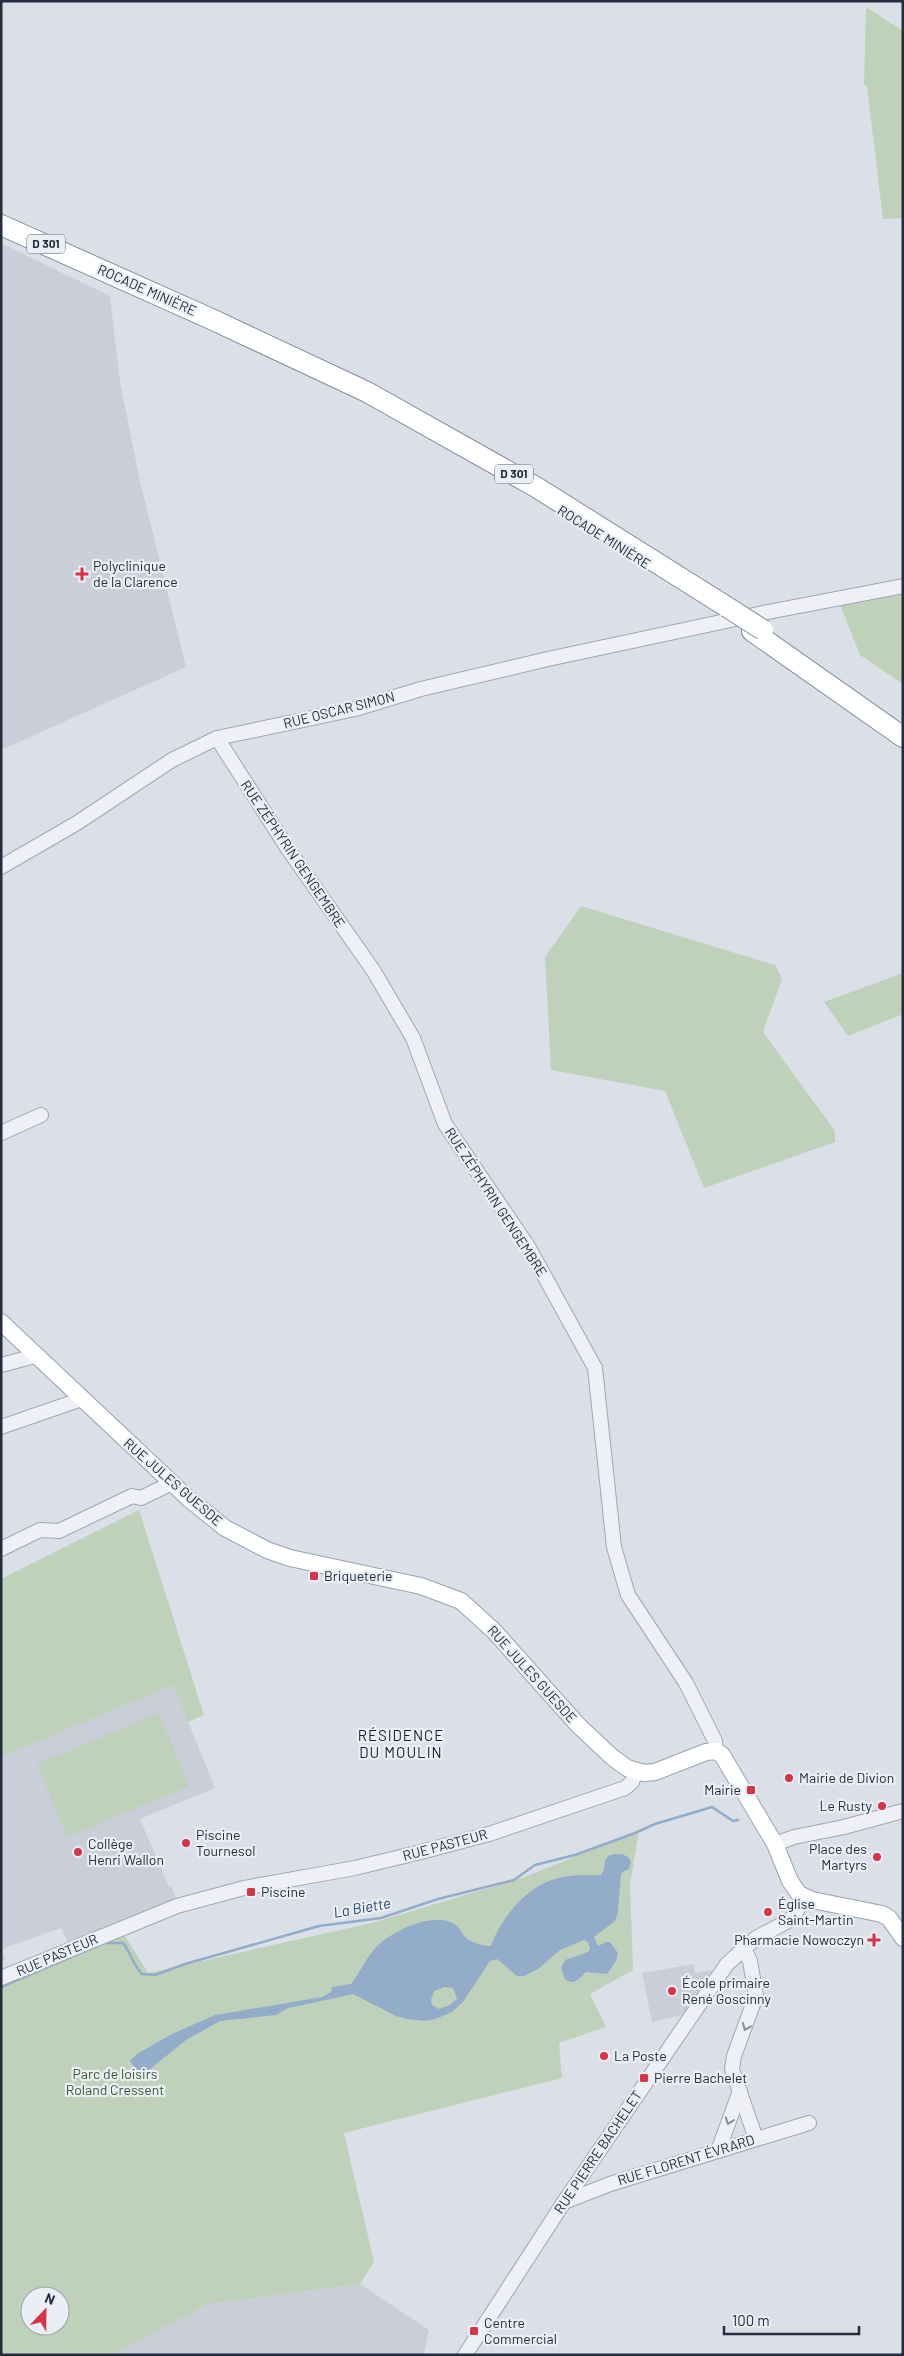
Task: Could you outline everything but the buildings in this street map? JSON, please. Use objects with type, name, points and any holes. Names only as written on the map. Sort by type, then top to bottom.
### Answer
[{"type":"highway","name":"ROCADE MINIÈRE","points":[[1,225],[134,284],[292,358],[473,458],[589,527],[718,614],[761,624],[903,727]]},
{"type":"highway","name":"ROCADE MINIÈRE","points":[[761,624],[903,737]]},
{"type":"main road","name":"RUE JULES GUESDE","points":[[1,1322],[172,1483],[225,1528],[267,1550],[307,1563],[421,1586],[461,1601],[494,1631],[578,1725],[612,1757],[636,1772]]},
{"type":"main road","points":[[636,1772],[654,1772],[700,1753],[716,1751],[722,1755],[735,1776],[775,1844],[790,1881],[803,1897],[882,1914],[900,1927]]},
{"type":"street","points":[[761,624],[903,586]]},
{"type":"street","name":"RUE OSCAR SIMON","points":[[1,867],[77,823],[172,760],[217,738],[355,709],[421,689],[718,614]]},
{"type":"street","name":"RUE ZÉPHYRIN GENGEMBRE","points":[[217,738],[288,849],[373,970],[413,1038],[445,1124],[529,1248],[596,1368],[614,1547],[628,1595],[686,1683],[715,1741],[716,1751]]},
{"type":"street","points":[[2,1129],[41,1116]]},
{"type":"street","points":[[1,1365],[35,1356]]},
{"type":"street","points":[[1,1427],[82,1399]]},
{"type":"street","points":[[1,1549],[40,1530],[59,1531],[132,1496],[141,1498],[172,1483]]},
{"type":"street","name":"RUE PASTEUR","points":[[1,1978],[177,1906],[244,1888],[355,1868],[489,1834],[625,1788],[632,1782],[636,1772]]},
{"type":"street","points":[[775,1844],[794,1837],[844,1827],[903,1811]]},
{"type":"street","name":"RUE PIERRE BACHELET","points":[[465,2355],[564,2202],[727,1964],[761,1935],[790,1920],[803,1897]]},
{"type":"street","points":[[744,1948],[750,1961],[756,1996],[732,2063],[756,2138]]},
{"type":"street","points":[[718,2151],[740,2092]]},
{"type":"street","name":"RUE FLORENT ÉVRARD","points":[[564,2202],[610,2184],[809,2123]]},
{"type":"shaded area","name":"Polyclinique de la Clarence","points":[[1,243],[110,296],[120,382],[140,481],[186,667],[1,750]]},
{"type":"shaded area","name":"Collège Henri Wallon","points":[[173,1685],[215,1788],[140,1819],[168,1885],[171,1886],[176,1898],[68,1942],[61,1928],[7,1947],[2,1950],[6,1959],[1,1961],[1,1757]]},
{"type":"shaded area","name":"École primaire René Goscinny","points":[[694,1964],[695,1973],[713,1970],[683,2015],[652,2022],[642,1973]]},
{"type":"shaded area","points":[[360,2284],[429,2330],[424,2355],[112,2355],[208,2304]]},
{"type":"green space","points":[[866,7],[903,31],[903,218],[883,219],[867,86],[864,85]]},
{"type":"green space","points":[[903,586],[903,684],[860,655],[838,599]]},
{"type":"green space","points":[[581,906],[775,965],[782,979],[763,1032],[835,1131],[835,1142],[704,1188],[665,1091],[551,1070],[545,957]]},
{"type":"green space","points":[[903,973],[903,1014],[848,1036],[824,1002]]},
{"type":"green space","points":[[139,1510],[204,1715],[188,1722],[173,1685],[1,1757],[1,1579]]},
{"type":"green space","points":[[159,1713],[189,1786],[67,1837],[37,1764]]},
{"type":"green space","name":"Parc de loisirs Roland Cressent","points":[[639,1831],[630,1884],[633,1970],[590,1994],[606,2027],[559,2043],[562,2078],[344,2133],[374,2262],[360,2284],[208,2304],[112,2355],[1,2355],[1,1984],[123,1933],[148,1973],[372,1923],[522,1878]]},
{"type":"water","points":[[622,1854],[628,1857],[631,1862],[629,1869],[621,1874],[618,1912],[615,1921],[594,1937],[598,1946],[610,1942],[618,1953],[616,1961],[607,1974],[586,1972],[574,1982],[565,1979],[561,1968],[565,1960],[588,1952],[590,1949],[588,1942],[584,1940],[560,1950],[538,1969],[524,1976],[517,1976],[497,1959],[490,1961],[463,2002],[452,2012],[427,2021],[396,2016],[353,1994],[288,2008],[276,2015],[220,2021],[186,2040],[149,2070],[139,2074],[130,2061],[137,2054],[172,2034],[215,2015],[322,1997],[331,1992],[332,1987],[351,1984],[377,1946],[393,1934],[414,1924],[435,1920],[445,1921],[456,1925],[468,1940],[491,1946],[503,1921],[527,1894],[537,1887],[558,1878],[574,1875],[601,1875],[607,1857]],"holes":[[[445,1987],[453,1988],[457,1999],[450,2005],[439,2009],[432,2005],[431,2000],[434,1991]]]},
{"type":"waterway","name":"La Biette","points":[[1,1987],[104,1943],[123,1943],[142,1974],[155,1975],[185,1964],[319,1926],[381,1918],[438,1899],[514,1880],[535,1865],[575,1855],[655,1824],[712,1807],[733,1821],[738,1820]]},
{"type":"place","name":"Polyclinique de la Clarence","points":[[82,574]]},
{"type":"place","name":"Briqueterie","points":[[314,1576]]},
{"type":"place","name":"Mairie de Divion","points":[[789,1778]]},
{"type":"place","name":"Mairie","points":[[751,1790]]},
{"type":"place","name":"Le Rusty","points":[[882,1806]]},
{"type":"place","name":"Piscine Tournesol","points":[[186,1843]]},
{"type":"place","name":"Collège Henri Wallon","points":[[78,1852]]},
{"type":"place","name":"Place des Martyrs","points":[[877,1857]]},
{"type":"place","name":"Piscine","points":[[251,1892]]},
{"type":"place","name":"Église Saint-Martin","points":[[768,1912]]},
{"type":"place","name":"Pharmacie Nowoczyn","points":[[874,1940]]},
{"type":"place","name":"École primaire René Goscinny","points":[[672,1991]]},
{"type":"place","name":"La Poste","points":[[604,2056]]},
{"type":"place","name":"Pierre Bachelet","points":[[644,2078]]},
{"type":"place","name":"Centre Commercial","points":[[474,2331]]},
{"type":"district","name":"RÉSIDENCE DU MOULIN","points":[[401,1744]]}]
